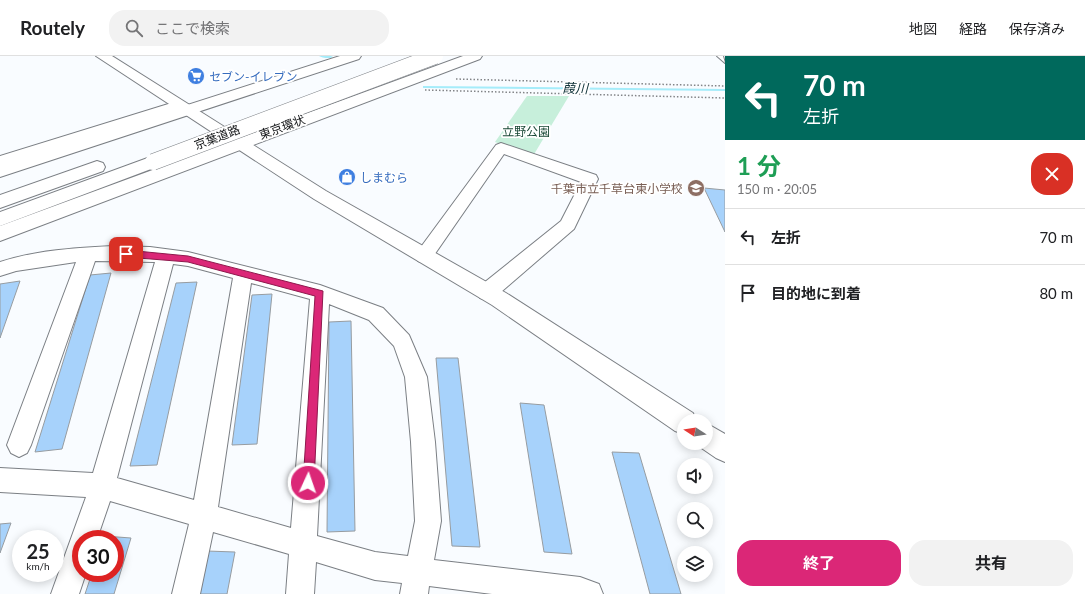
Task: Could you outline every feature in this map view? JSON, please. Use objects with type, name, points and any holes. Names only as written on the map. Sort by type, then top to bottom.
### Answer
[{"type":"main road","points":[[103,56],[320,195],[487,292],[677,417]]},
{"type":"main road","points":[[0,171],[182,107],[354,56]]},
{"type":"main road","name":"京葉道路","points":[[174,139],[404,56]]},
{"type":"main road","name":"京葉道路","points":[[0,202],[149,156],[435,56]]},
{"type":"main road","name":"東京環状","points":[[0,234],[474,56]]},
{"type":"main road","name":"京葉道路","points":[[0,219],[149,156]]},
{"type":"main road","points":[[713,441],[725,449]]},
{"type":"street","points":[[0,161],[182,107]]},
{"type":"street","points":[[424,256],[501,148],[590,179],[568,226],[487,292]]},
{"type":"street","points":[[0,269],[16,264],[72,255],[114,253],[166,256],[188,259],[320,293],[376,314],[402,341],[416,377],[423,442],[428,521],[416,583]]},
{"type":"street","points":[[19,445],[88,254]]},
{"type":"street","points":[[87,530],[102,486],[166,256]]},
{"type":"street","points":[[186,594],[204,516],[244,273]]},
{"type":"street","points":[[300,594],[320,293]]},
{"type":"street","points":[[0,480],[102,486],[375,566],[416,583],[580,591],[589,594]]},
{"type":"street","points":[[65,594],[72,573]]},
{"type":"path","points":[[451,78],[725,86]]},
{"type":"path","points":[[422,90],[725,98]]},
{"type":"green space","name":"立野公園","points":[[527,96],[569,96],[533,156],[495,142]]},
{"type":"building","points":[[704,188],[725,190],[725,232]]},
{"type":"building","points":[[111,273],[62,449],[35,452],[90,275]]},
{"type":"building","points":[[20,281],[0,338],[0,284]]},
{"type":"building","points":[[197,282],[157,465],[130,466],[176,283]]},
{"type":"building","points":[[272,294],[257,444],[232,445],[252,295]]},
{"type":"building","points":[[351,321],[355,531],[327,532],[329,322]]},
{"type":"building","points":[[436,358],[458,358],[480,547],[452,546]]},
{"type":"building","points":[[520,403],[544,405],[572,554],[544,552]]},
{"type":"building","points":[[612,452],[639,453],[681,594],[650,594]]},
{"type":"building","points":[[11,523],[0,553],[0,524]]},
{"type":"building","points":[[124,537],[131,538],[124,561]]},
{"type":"building","points":[[207,551],[235,552],[227,594],[198,594]]},
{"type":"building","points":[[89,582],[118,582],[114,594],[85,594]]},
{"type":"waterway","name":"葭川","points":[[321,56],[331,57]]},
{"type":"waterway","name":"葭川","points":[[424,87],[725,90]]},
{"type":"place","name":"セブン-イレブン","points":[[196,76]]},
{"type":"place","name":"しまむら","points":[[347,177]]},
{"type":"place","name":"千葉市立千草台東小学校","points":[[696,188]]},
{"type":"route","points":[[126,254],[150,254],[188,259],[320,293],[308,483]]}]
